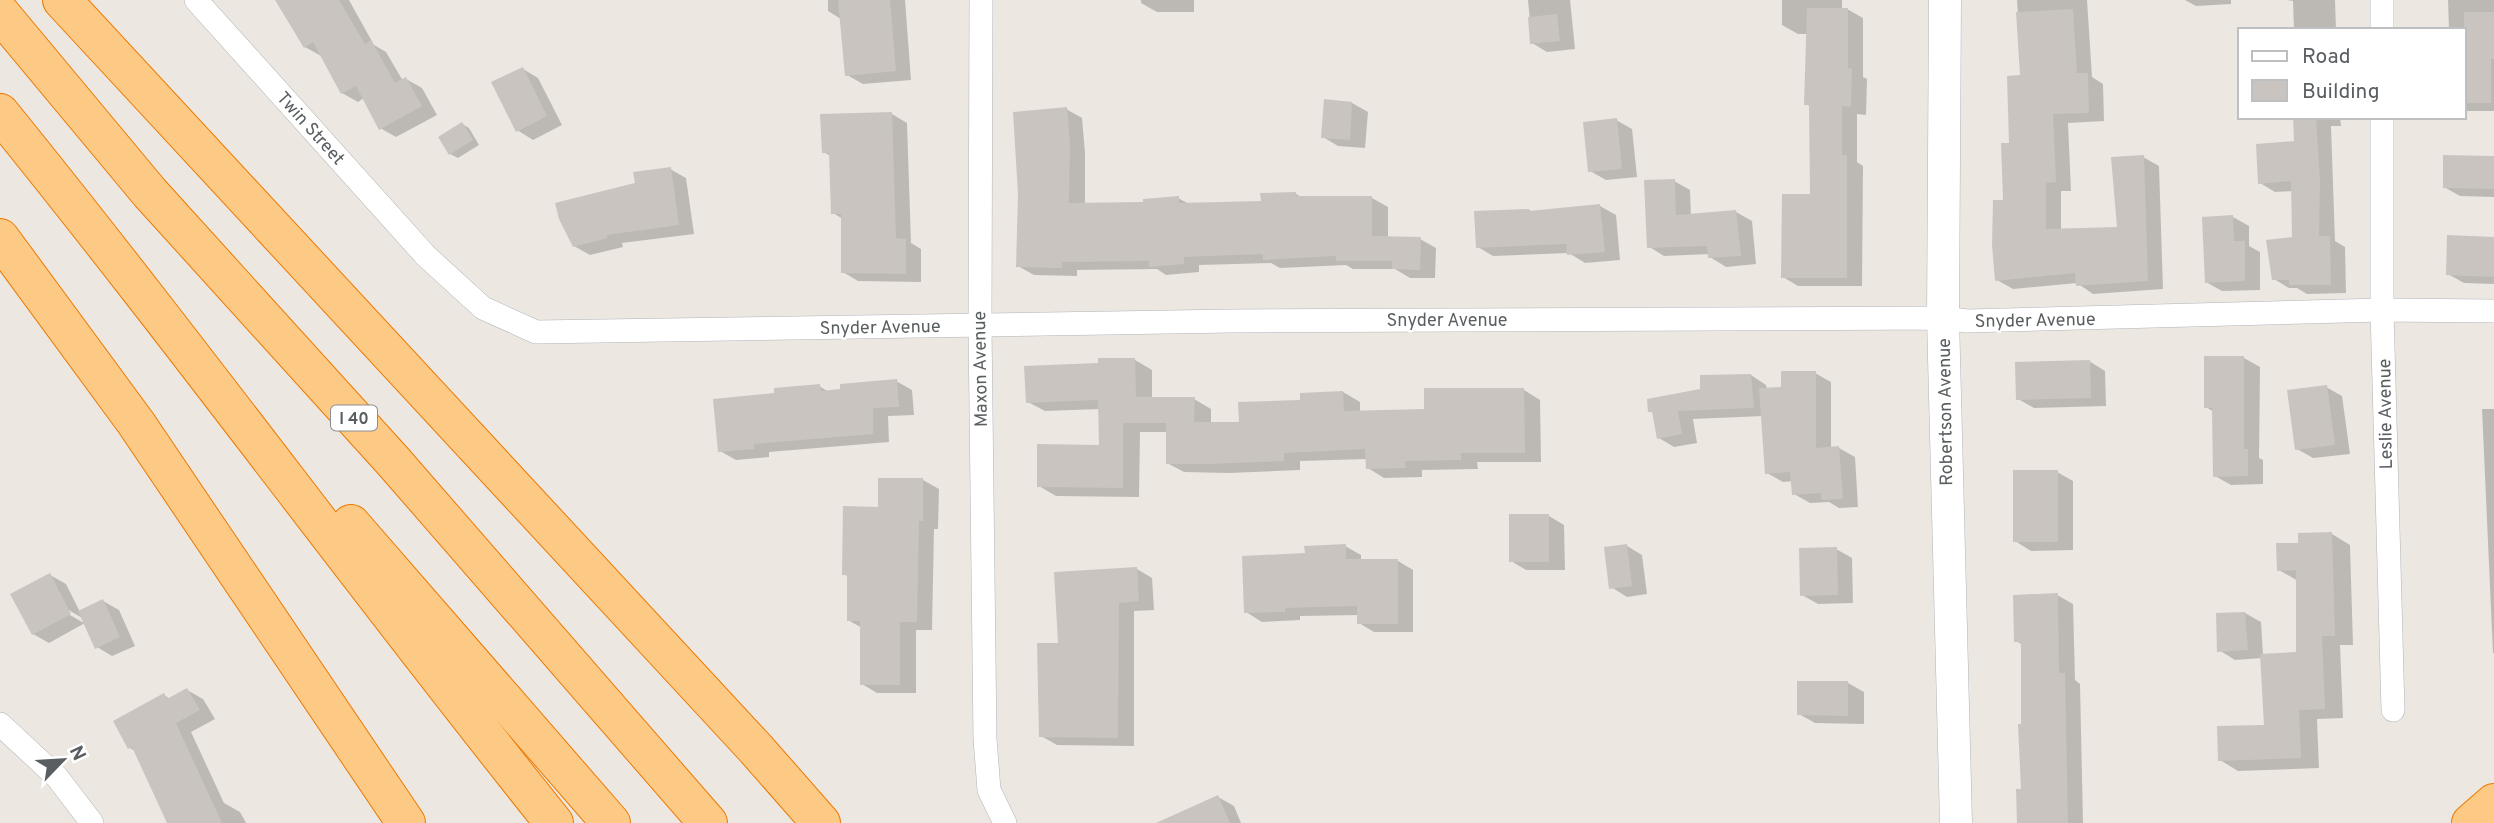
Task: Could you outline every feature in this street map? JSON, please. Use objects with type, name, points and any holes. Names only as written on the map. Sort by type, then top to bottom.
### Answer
[{"type":"highway","points":[[62,0],[756,749],[821,823]]},
{"type":"highway","name":"I 40","points":[[0,13],[150,193],[393,461],[708,823]]},
{"type":"highway","points":[[0,113],[103,240],[458,704],[554,823]]},
{"type":"highway","points":[[0,238],[136,423],[406,823]]},
{"type":"highway","points":[[103,240],[611,823]]},
{"type":"highway","points":[[2471,823],[2494,803]]},
{"type":"street","name":"Twin Street","points":[[196,0],[426,256]]},
{"type":"street","name":"Maxon Avenue","points":[[981,0],[979,326],[985,738],[989,790],[1005,823]]},
{"type":"street","name":"Robertson Avenue","points":[[1945,0],[1943,318],[1956,823]]},
{"type":"street","points":[[2382,0],[2382,28]]},
{"type":"street","name":"Leslie Avenue","points":[[2382,119],[2382,310],[2393,710]]},
{"type":"street","name":"Snyder Avenue","points":[[426,256],[484,308],[536,332],[1246,321],[1943,318],[1981,321],[2382,310],[2494,311]]},
{"type":"street","points":[[0,724],[57,777],[92,823]]},
{"type":"building","points":[[275,0],[339,0],[365,44],[371,40],[395,83],[406,77],[422,106],[379,130],[356,86],[341,94],[313,42],[304,48]]},
{"type":"building","points":[[838,0],[890,0],[896,71],[845,76]]},
{"type":"building","points":[[1807,8],[1848,8],[1848,68],[1852,69],[1851,107],[1842,106],[1842,155],[1847,155],[1847,278],[1781,278],[1782,194],[1810,194],[1809,105],[1804,105]]},
{"type":"building","points":[[2073,9],[2077,73],[2088,73],[2089,113],[2053,114],[2056,182],[2046,183],[2046,229],[2117,227],[2111,157],[2144,155],[2148,281],[2076,286],[2075,273],[1995,281],[1992,245],[1993,200],[2003,200],[2001,143],[2009,143],[2007,76],[2020,75],[2016,12]]},
{"type":"building","points":[[2464,12],[2494,12],[2491,103],[2466,103]]},
{"type":"building","points":[[1557,14],[1560,41],[1530,44],[1528,17]]},
{"type":"building","points":[[523,67],[547,116],[516,132],[491,82]]},
{"type":"building","points":[[1324,99],[1352,102],[1350,140],[1321,138]]},
{"type":"building","points":[[1067,107],[1070,143],[1069,203],[1143,202],[1143,199],[1179,196],[1179,203],[1261,201],[1260,193],[1296,192],[1296,196],[1372,196],[1372,236],[1421,237],[1420,270],[1392,269],[1392,261],[1336,261],[1336,256],[1263,260],[1263,254],[1184,257],[1184,264],[1149,267],[1149,261],[1062,262],[1062,268],[1016,267],[1018,194],[1013,112]]},
{"type":"building","points":[[892,112],[896,238],[906,239],[906,274],[841,273],[841,214],[831,214],[829,153],[822,153],[820,114]]},
{"type":"building","points":[[1617,118],[1622,169],[1588,172],[1583,122]]},
{"type":"building","points":[[2293,119],[2316,119],[2320,180],[2319,236],[2330,236],[2331,285],[2289,285],[2289,280],[2272,280],[2266,240],[2292,237],[2291,181],[2258,184],[2256,144],[2294,141]]},
{"type":"building","points":[[462,122],[473,140],[449,155],[438,137]]},
{"type":"building","points":[[2443,155],[2494,156],[2494,189],[2443,188]]},
{"type":"building","points":[[671,167],[679,225],[607,235],[608,238],[573,247],[559,219],[555,203],[635,183],[633,172]]},
{"type":"building","points":[[1675,179],[1676,215],[1736,210],[1741,256],[1708,258],[1707,246],[1647,248],[1644,180]]},
{"type":"building","points":[[1600,204],[1605,252],[1567,255],[1566,244],[1476,248],[1474,211],[1529,211]]},
{"type":"building","points":[[2233,215],[2234,241],[2245,241],[2245,281],[2205,283],[2202,217]]},
{"type":"building","points":[[2447,235],[2494,237],[2494,277],[2446,275]]},
{"type":"building","points":[[2204,356],[2244,356],[2244,449],[2248,449],[2248,476],[2213,477],[2212,408],[2204,408]]},
{"type":"building","points":[[1098,358],[1135,358],[1136,397],[1195,397],[1194,422],[1239,422],[1238,402],[1300,400],[1300,393],[1343,391],[1344,411],[1424,409],[1424,388],[1524,388],[1525,453],[1461,453],[1461,460],[1405,461],[1406,468],[1366,469],[1365,449],[1284,453],[1284,461],[1166,464],[1166,423],[1123,423],[1123,488],[1037,487],[1037,444],[1099,445],[1098,400],[1026,403],[1024,366],[1098,363]]},
{"type":"building","points":[[2090,360],[2091,398],[2016,400],[2015,362]]},
{"type":"building","points":[[1781,371],[1816,371],[1816,448],[1839,446],[1843,499],[1821,500],[1821,493],[1792,495],[1790,472],[1765,474],[1759,388],[1781,387]]},
{"type":"building","points":[[1751,374],[1754,408],[1678,411],[1682,434],[1657,439],[1652,412],[1648,412],[1647,399],[1700,389],[1700,375]]},
{"type":"building","points":[[897,379],[899,407],[873,408],[873,434],[754,444],[754,449],[718,452],[713,399],[774,393],[774,388],[820,384],[821,391],[840,389],[840,384]]},
{"type":"building","points":[[2327,385],[2335,445],[2295,450],[2287,390]]},
{"type":"building","points":[[2013,470],[2058,470],[2058,542],[2013,542]]},
{"type":"building","points":[[878,478],[923,478],[923,521],[919,521],[917,622],[900,622],[900,685],[860,685],[860,621],[847,621],[847,575],[842,575],[843,506],[878,507]]},
{"type":"building","points":[[1509,514],[1549,514],[1549,562],[1509,562]]},
{"type":"building","points":[[2332,532],[2335,636],[2322,636],[2325,709],[2299,710],[2301,758],[2218,761],[2217,726],[2264,725],[2260,654],[2296,652],[2296,570],[2277,571],[2276,543],[2298,543],[2298,533]]},
{"type":"building","points":[[1346,544],[1346,559],[1398,559],[1398,624],[1357,624],[1357,606],[1285,608],[1285,612],[1244,613],[1242,556],[1305,553],[1304,546]]},
{"type":"building","points":[[1627,544],[1632,586],[1609,589],[1604,547]]},
{"type":"building","points":[[1837,547],[1838,595],[1800,596],[1799,548]]},
{"type":"building","points":[[1137,567],[1139,601],[1119,603],[1118,738],[1039,737],[1037,643],[1058,643],[1054,572]]},
{"type":"building","points":[[50,573],[71,614],[32,635],[10,594]]},
{"type":"building","points":[[2058,593],[2059,673],[2065,673],[2068,823],[2017,823],[2016,789],[2021,789],[2018,724],[2021,724],[2021,642],[2014,642],[2013,595]]},
{"type":"building","points":[[103,599],[120,637],[95,649],[78,611]]},
{"type":"building","points":[[2245,612],[2248,650],[2217,652],[2216,613]]},
{"type":"building","points":[[1797,681],[1848,681],[1848,716],[1797,715]]},
{"type":"building","points":[[187,688],[200,710],[176,723],[222,823],[167,823],[132,747],[128,749],[113,721],[164,693],[167,699]]},
{"type":"building","points":[[1218,795],[1230,823],[1156,823]]}]
